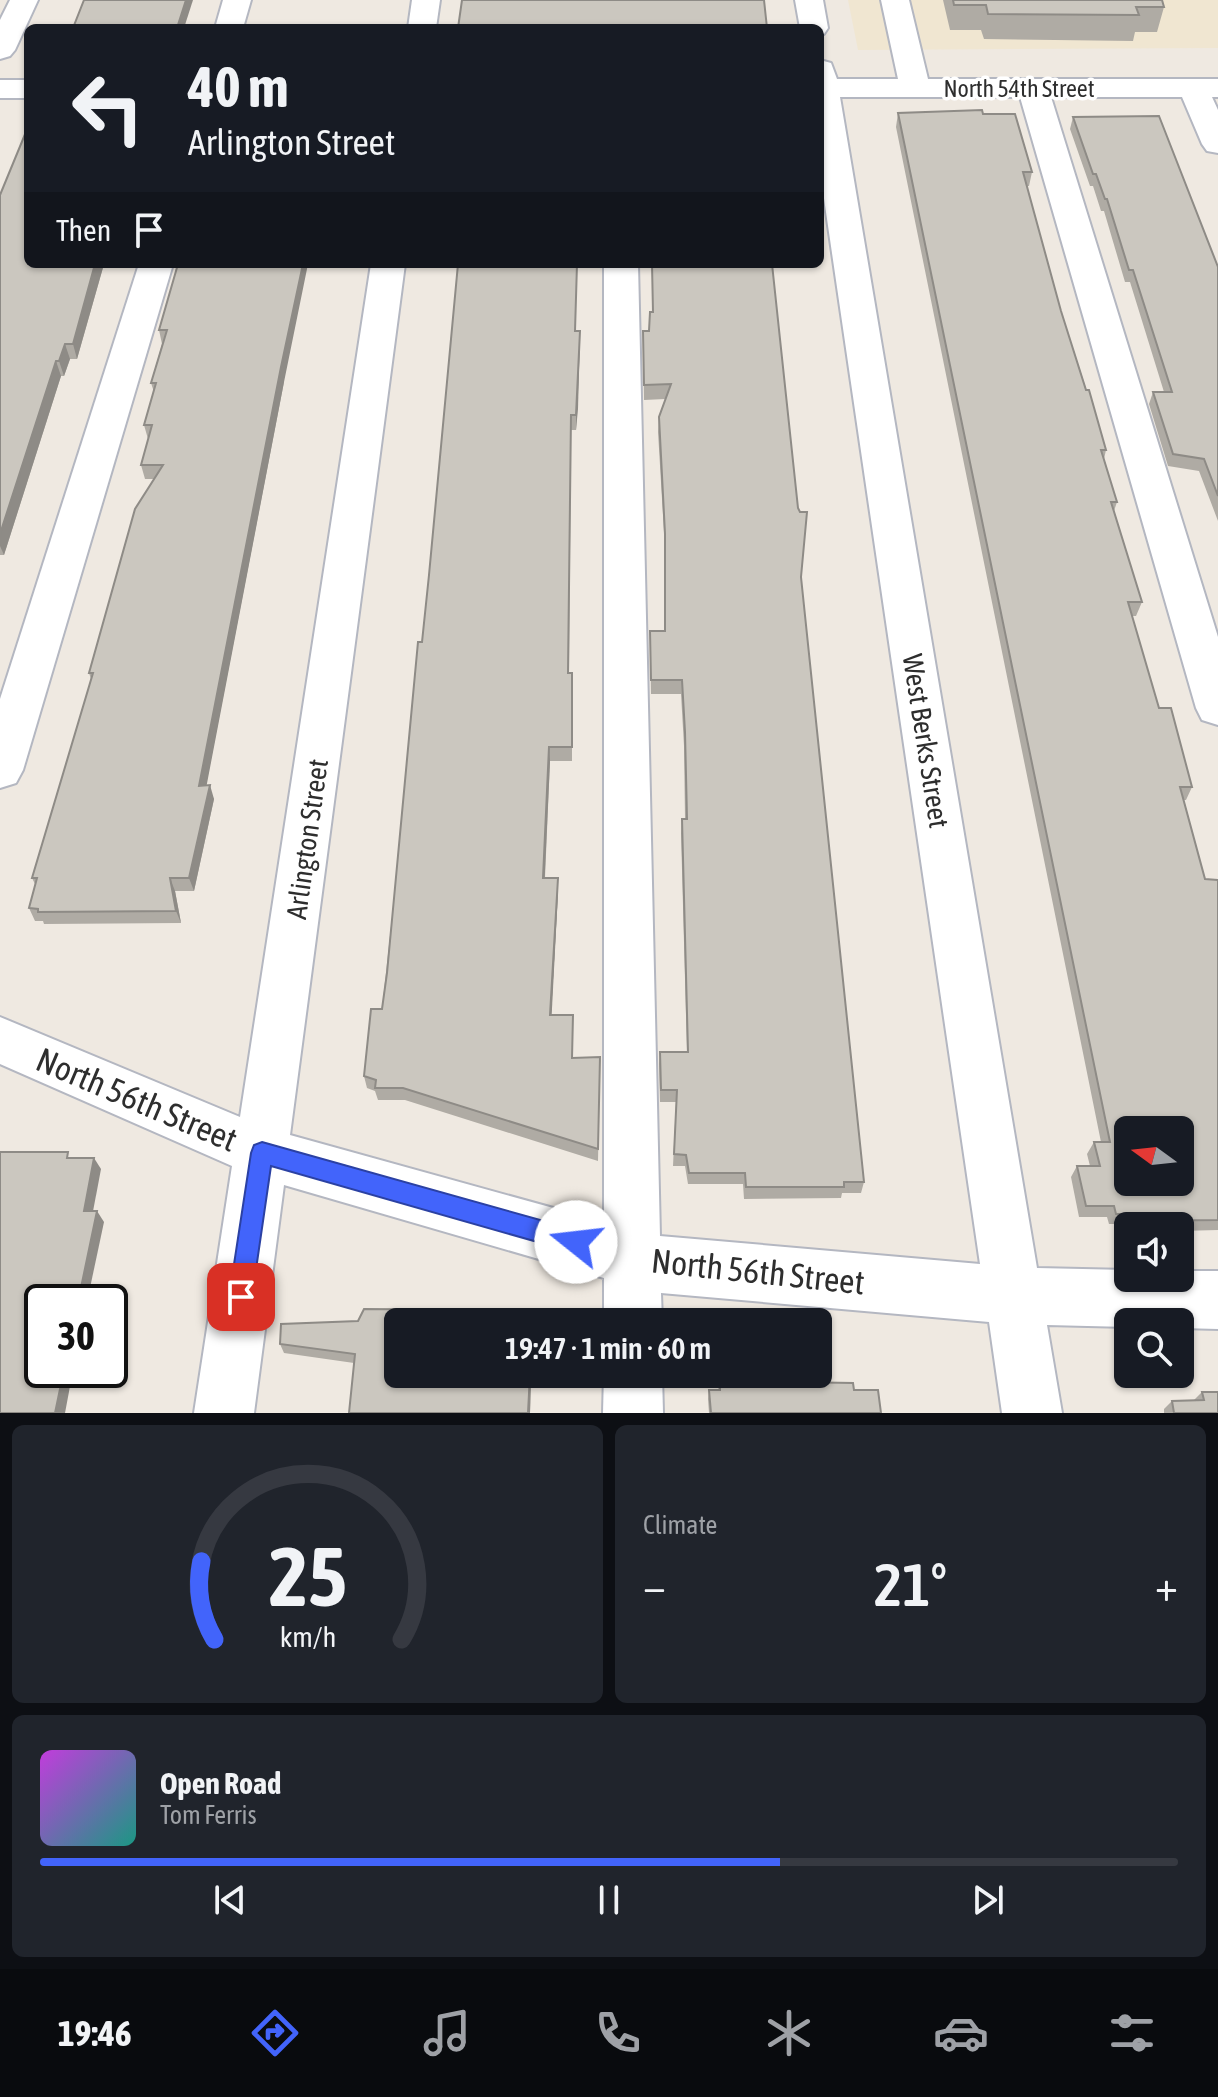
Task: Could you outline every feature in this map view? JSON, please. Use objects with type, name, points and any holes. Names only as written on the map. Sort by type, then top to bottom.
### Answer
[{"type":"street","points":[[0,50],[24,0]]},
{"type":"street","points":[[230,24],[237,0]]},
{"type":"street","points":[[423,24],[426,0]]},
{"type":"street","points":[[809,0],[813,24]]},
{"type":"street","points":[[895,0],[915,88]]},
{"type":"street","name":"North 54th Street","points":[[824,82],[915,88],[1206,88]]},
{"type":"street","points":[[1033,88],[1218,708]]},
{"type":"street","points":[[1206,88],[1218,144]]},
{"type":"street","points":[[0,89],[24,89]]},
{"type":"street","name":"West Berks Street","points":[[824,101],[1032,1413]]},
{"type":"street","points":[[0,770],[155,268]]},
{"type":"street","name":"Arlington Street","points":[[224,1413],[387,268]]},
{"type":"street","points":[[621,268],[633,1308]]},
{"type":"street","name":"North 56th Street","points":[[0,1040],[262,1153],[654,1264],[1014,1296],[1218,1300]]},
{"type":"street","points":[[633,1388],[633,1413]]},
{"type":"shaded area","points":[[848,0],[1218,0],[1218,48],[858,50]]},
{"type":"building","points":[[84,0],[186,0],[178,24],[75,24]]},
{"type":"building","points":[[462,0],[764,0],[767,24],[459,24]]},
{"type":"building","points":[[953,0],[1162,0],[1164,7],[1136,7],[1139,15],[988,14],[986,5],[954,5]]},
{"type":"building","points":[[982,110],[983,114],[1015,114],[1032,172],[1023,172],[1061,311],[1106,450],[1101,450],[1117,502],[1111,502],[1142,602],[1128,602],[1159,708],[1171,708],[1192,787],[1180,787],[1205,879],[1218,880],[1218,1220],[1194,1220],[1194,1212],[1116,1212],[1114,1206],[1086,1206],[1077,1166],[1100,1166],[1094,1142],[1110,1142],[898,113]]},
{"type":"building","points":[[1159,116],[1218,267],[1218,496],[1204,459],[1173,454],[1153,392],[1172,392],[1133,270],[1129,270],[1107,199],[1096,174],[1093,174],[1073,117]]},
{"type":"building","points":[[24,137],[24,268],[94,268],[73,344],[65,344],[59,361],[56,361],[0,534],[0,195]]},
{"type":"building","points":[[177,268],[302,268],[199,786],[210,785],[189,878],[170,878],[176,911],[38,912],[38,909],[29,908],[37,878],[32,878],[93,673],[89,673],[135,509],[163,465],[141,465],[152,425],[144,425],[156,383],[151,383],[167,330],[159,330]]},
{"type":"building","points":[[458,268],[577,268],[575,331],[580,331],[576,415],[571,415],[568,673],[572,673],[572,747],[549,747],[543,878],[558,878],[550,1015],[573,1015],[572,1058],[600,1057],[598,1149],[403,1088],[375,1088],[376,1080],[364,1076],[371,1009],[382,1009],[387,973],[418,642],[422,642]]},
{"type":"building","points":[[652,268],[772,268],[798,508],[800,512],[807,512],[801,577],[864,1182],[844,1182],[844,1187],[746,1187],[745,1173],[689,1173],[686,1155],[674,1154],[677,1090],[661,1090],[660,1052],[688,1052],[682,819],[687,819],[685,732],[682,680],[651,680],[650,631],[665,631],[665,534],[659,417],[671,384],[644,385],[643,331],[649,331],[650,312],[653,312]]},
{"type":"building","points":[[0,1152],[68,1152],[67,1158],[94,1158],[84,1211],[97,1211],[82,1284],[24,1284],[24,1388],[60,1388],[55,1413],[0,1413]]},
{"type":"building","points":[[364,1309],[384,1309],[384,1388],[529,1388],[528,1413],[349,1413],[355,1354],[280,1344],[281,1324],[358,1321]]},
{"type":"building","points":[[832,1383],[853,1383],[854,1390],[878,1390],[881,1413],[711,1413],[709,1390],[832,1388]]},
{"type":"building","points":[[1202,1392],[1218,1392],[1218,1413],[1174,1413],[1172,1401],[1204,1400]]},
{"type":"route","points":[[241,1297],[262,1153],[576,1242]]}]
